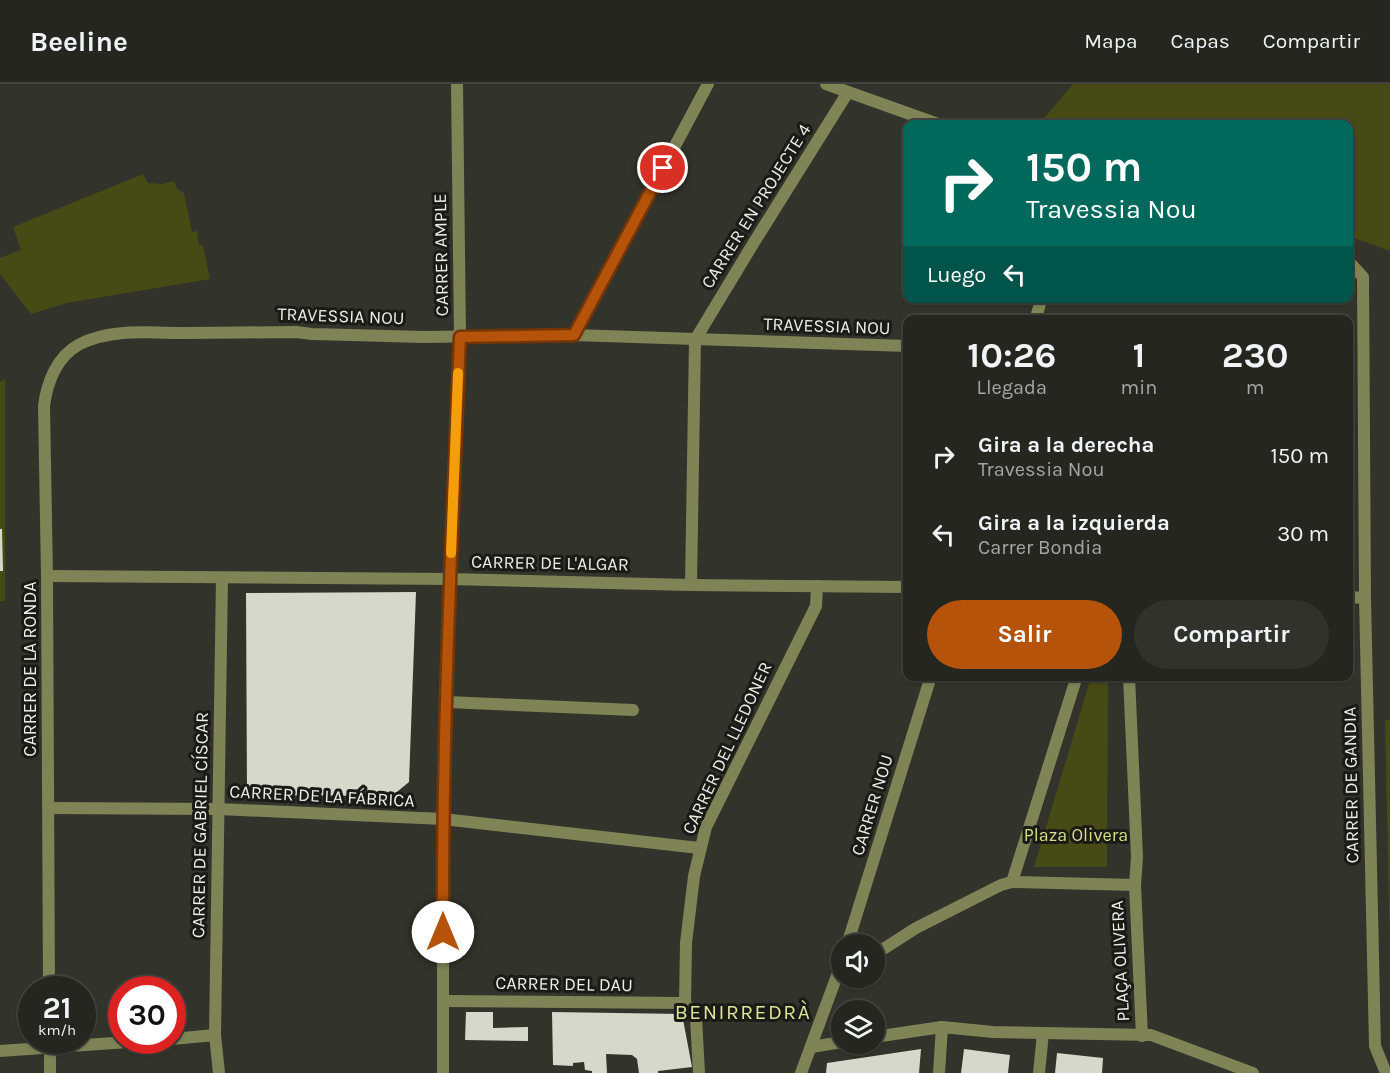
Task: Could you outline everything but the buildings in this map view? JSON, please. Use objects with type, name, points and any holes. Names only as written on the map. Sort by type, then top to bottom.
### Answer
[{"type":"street","name":"CARRER AMPLE","points":[[443,1073],[443,819],[460,337],[457,84]]},
{"type":"street","points":[[574,335],[708,84]]},
{"type":"street","points":[[826,84],[927,120]]},
{"type":"street","name":"CARRER EN PROJECTE 4","points":[[695,340],[848,92]]},
{"type":"street","name":"CARRER DE GANDIA","points":[[1353,266],[1363,277],[1365,598],[1376,1046],[1386,1073]]},
{"type":"street","name":"TRAVESSIA NOU","points":[[67,354],[78,345],[91,340],[126,333],[296,332],[460,337],[574,335],[903,346]]},
{"type":"street","points":[[691,585],[695,340]]},
{"type":"street","name":"CARRER DE LA RONDA","points":[[49,976],[44,406],[48,383],[58,364],[67,354]]},
{"type":"street","name":"CARRER DE L'ALGAR","points":[[47,576],[450,579],[903,587]]},
{"type":"street","name":"CARRER DE GABRIEL CÍSCAR","points":[[219,1073],[215,1035],[222,578]]},
{"type":"street","name":"CARRER DEL LLEDONER","points":[[685,1003],[686,942],[699,848],[706,826],[816,606],[817,586]]},
{"type":"street","points":[[1353,597],[1365,598]]},
{"type":"street","name":"CARRER NOU","points":[[850,934],[929,681]]},
{"type":"street","points":[[885,948],[916,928],[1001,885],[1012,882],[1075,681]]},
{"type":"street","name":"PLAÇA OLIVERA","points":[[1129,681],[1142,1036]]},
{"type":"street","points":[[447,702],[633,710]]},
{"type":"street","name":"CARRER DE LA FÁBRICA","points":[[49,808],[219,809],[443,819],[699,848]]},
{"type":"street","name":"PLAÇA OLIVERA","points":[[1012,882],[1135,885]]},
{"type":"street","points":[[801,1073],[835,988]]},
{"type":"street","name":"CARRER DEL DAU","points":[[443,1001],[685,1003]]},
{"type":"street","points":[[685,1003],[696,1018],[699,1073]]},
{"type":"street","points":[[939,1073],[942,1028]]},
{"type":"street","points":[[885,1036],[942,1028],[993,1032],[1151,1035],[1228,1069],[1253,1073]]},
{"type":"street","points":[[1039,1073],[1043,1033]]},
{"type":"street","points":[[186,1038],[215,1035]]},
{"type":"street","points":[[811,1047],[831,1044]]},
{"type":"street","points":[[0,1051],[18,1049]]},
{"type":"street","points":[[50,1054],[50,1073]]},
{"type":"green space","points":[[1073,84],[1390,84],[1390,251],[1353,237],[1353,120],[1042,120]]},
{"type":"green space","points":[[143,174],[148,183],[162,184],[174,181],[177,189],[184,193],[192,232],[197,231],[199,245],[203,245],[210,279],[67,303],[31,314],[0,274],[0,258],[21,250],[13,227]]},
{"type":"green space","points":[[5,379],[5,601],[0,601],[0,382]]},
{"type":"green space","name":"Plaza Olivera","points":[[1090,681],[1108,681],[1107,867],[1034,867]]},
{"type":"green space","points":[[1385,720],[1390,720],[1390,953]]},
{"type":"slow traffic","points":[[451,553],[458,373]]},
{"type":"district","name":"BENIRREDRÀ","points":[[743,1012]]},
{"type":"route","points":[[443,932],[443,819],[460,337],[574,335],[663,168]]}]
